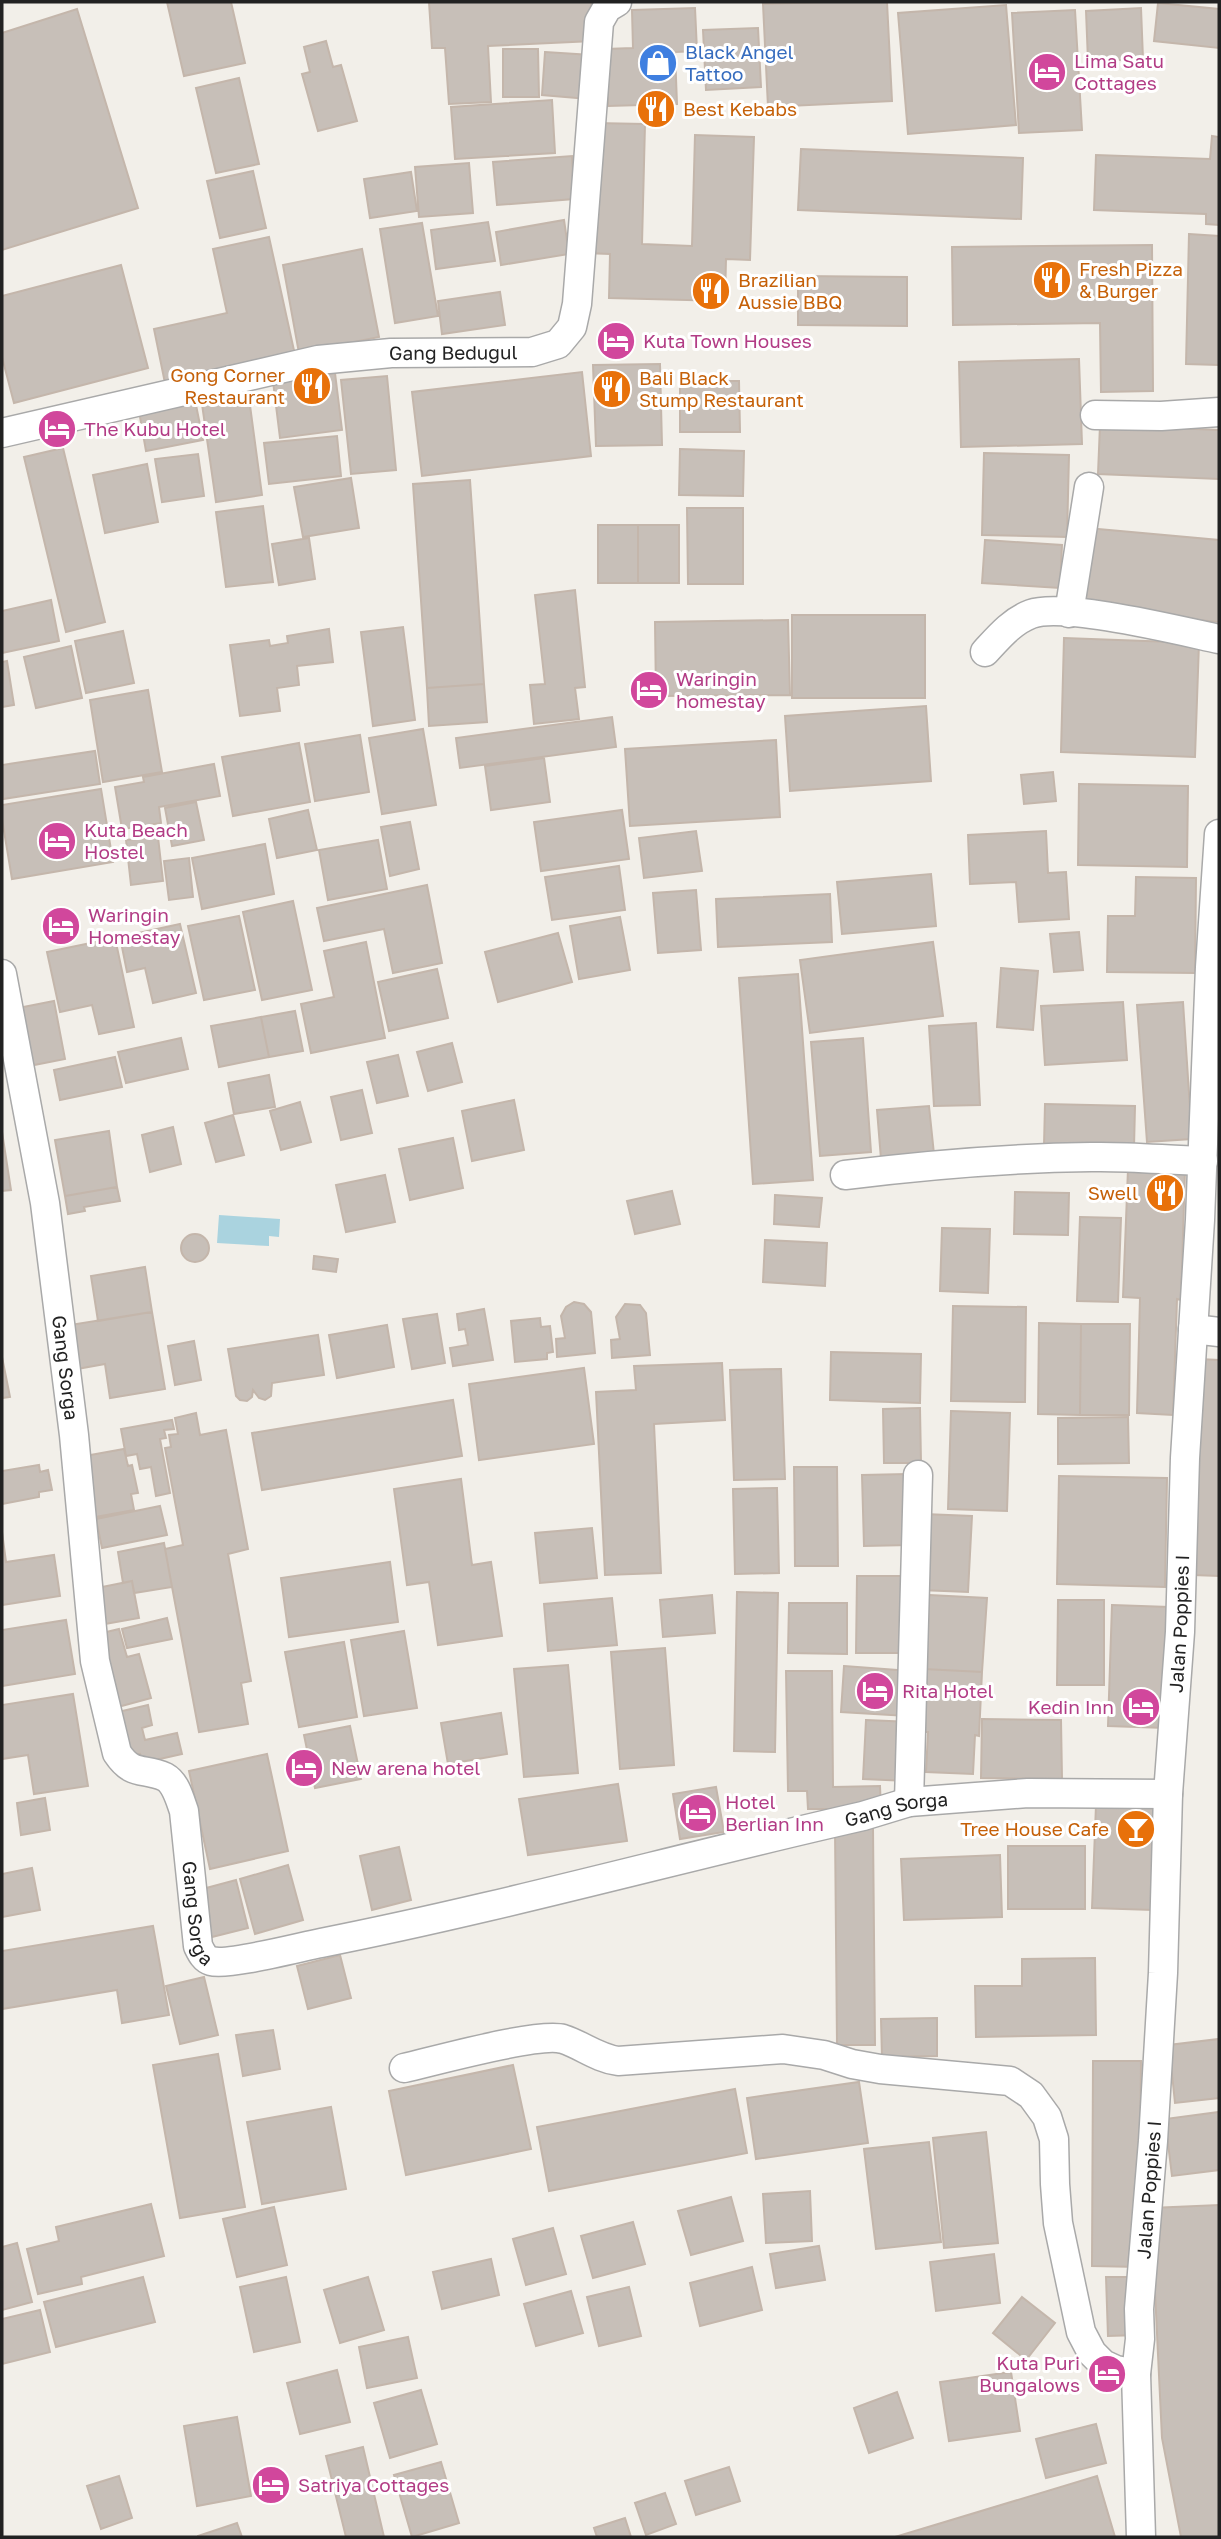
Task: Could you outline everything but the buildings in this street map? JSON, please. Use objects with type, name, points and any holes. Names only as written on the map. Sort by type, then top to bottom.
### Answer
[{"type":"street","name":"Gang Bedugul","points":[[2,433],[318,360],[391,353],[532,352],[558,344],[572,327],[577,304],[599,22],[607,8],[617,2]]},
{"type":"street","points":[[1095,415],[1161,416],[1219,412]]},
{"type":"street","points":[[1069,613],[1089,487]]},
{"type":"street","points":[[985,652],[1003,631],[1031,614],[1060,611],[1219,639]]},
{"type":"street","name":"Jalan Poppies I","points":[[1141,2537],[1136,2374],[1163,1986],[1168,1794],[1180,1632],[1185,1458],[1206,1331],[1203,1161],[1210,967],[1219,835]]},
{"type":"street","name":"Gang Sorga","points":[[2,974],[45,1203],[74,1435],[95,1661],[117,1753],[125,1765],[135,1771],[166,1778],[178,1793],[184,1811],[198,1946],[204,1957],[212,1961],[246,1958],[347,1938],[863,1816],[909,1802],[1028,1793],[1168,1794]]},
{"type":"street","points":[[845,1175],[1023,1159],[1093,1157],[1203,1161]]},
{"type":"street","points":[[909,1802],[918,1475]]},
{"type":"street","points":[[404,2068],[536,2039],[562,2039],[603,2059],[618,2061],[783,2049],[824,2055],[880,2069],[1010,2081],[1031,2095],[1047,2117],[1054,2139],[1058,2222],[1081,2332],[1092,2353],[1103,2364],[1136,2374]]},
{"type":"water","points":[[219,1215],[280,1219],[279,1237],[269,1236],[269,1246],[217,1243]]},
{"type":"place","name":"Black Angel Tattoo","points":[[658,63]]},
{"type":"place","name":"Lima Satu Cottages","points":[[1047,72]]},
{"type":"place","name":"Best Kebabs","points":[[656,109]]},
{"type":"place","name":"Fresh Pizza & Burger","points":[[1052,280]]},
{"type":"place","name":"Brazilian Aussie BBQ","points":[[711,291]]},
{"type":"place","name":"Kuta Town Houses","points":[[616,341]]},
{"type":"place","name":"Gong Corner Restaurant","points":[[312,386]]},
{"type":"place","name":"Bali Black Stump Restaurant","points":[[612,389]]},
{"type":"place","name":"The Kubu Hotel","points":[[57,429]]},
{"type":"place","name":"Waringin homestay","points":[[649,690]]},
{"type":"place","name":"Kuta Beach Hostel","points":[[57,841]]},
{"type":"place","name":"Waringin Homestay","points":[[61,926]]},
{"type":"place","name":"Swell","points":[[1165,1193]]},
{"type":"place","name":"Rita Hotel","points":[[875,1691]]},
{"type":"place","name":"Kedin Inn","points":[[1141,1707]]},
{"type":"place","name":"New arena hotel","points":[[304,1768]]},
{"type":"place","name":"Hotel Berlian Inn","points":[[698,1813]]},
{"type":"place","name":"Tree House Cafe","points":[[1136,1829]]},
{"type":"place","name":"Kuta Puri Bungalows","points":[[1107,2374]]},
{"type":"place","name":"Satriya Cottages","points":[[271,2485]]}]
